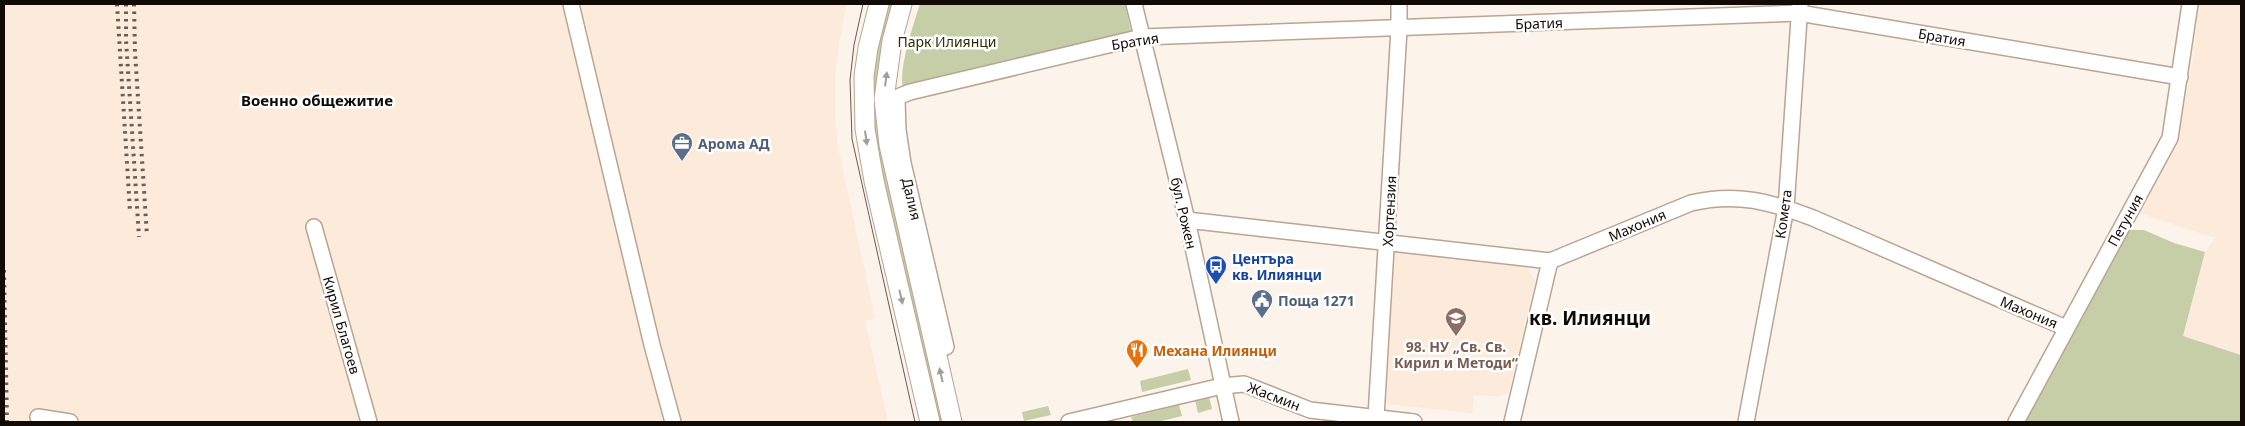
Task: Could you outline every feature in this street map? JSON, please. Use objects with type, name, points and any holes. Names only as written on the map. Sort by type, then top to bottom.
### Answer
[{"type":"main road","points":[[879,4],[868,48],[864,76],[865,129],[874,181],[930,422]]},
{"type":"main road","points":[[902,4],[892,41],[886,75],[885,113],[895,177],[930,303],[952,422]]},
{"type":"street","points":[[571,4],[652,345],[673,422]]},
{"type":"street","name":"бул. Рожен","points":[[1134,4],[1187,220],[1231,422]]},
{"type":"street","name":"Хортензия","points":[[1376,417],[1400,28],[1398,4]]},
{"type":"street","name":"Петуния","points":[[2016,422],[2167,146],[2180,77],[2190,4]]},
{"type":"street","name":"Братия","points":[[900,96],[1142,37],[1400,28],[1800,8],[2180,77]]},
{"type":"street","name":"Комета","points":[[1746,422],[1786,208],[1800,8]]},
{"type":"street","name":"Далия","points":[[900,96],[896,108],[903,163],[930,303],[946,347]]},
{"type":"street","name":"Махония","points":[[1187,220],[1550,261],[1664,213],[1710,198],[1743,197],[1786,208],[2066,328]]},
{"type":"street","name":"Кирил Благоев","points":[[314,227],[369,422]]},
{"type":"street","points":[[1512,422],[1550,261]]},
{"type":"street","name":"Жасмин","points":[[1222,386],[1244,384],[1310,410],[1414,422]]},
{"type":"street","points":[[1068,422],[1222,386]]},
{"type":"street","points":[[38,417],[70,422]]},
{"type":"shaded area","points":[[4,4],[847,4],[835,74],[835,120],[838,147],[875,318],[865,320],[888,422],[4,422]]},
{"type":"shaded area","points":[[2199,4],[2241,4],[2241,355],[2183,336],[2205,252],[2215,238],[2139,213],[2177,146],[2193,57]]},
{"type":"shaded area","name":"98. НУ „Св. Св. Кирил и Методи“","points":[[1395,252],[1527,267],[1535,281],[1508,394],[1495,396],[1474,395],[1472,413],[1387,404]]},
{"type":"green space","points":[[887,4],[894,4],[876,108],[879,138],[944,422],[936,422],[891,224],[870,110],[874,67]]},
{"type":"green space","name":"Парк Илиянци","points":[[920,4],[1125,4],[1131,32],[903,87],[902,79],[905,58]]},
{"type":"green space","points":[[2128,230],[2144,230],[2174,243],[2205,252],[2183,336],[2241,355],[2241,422],[2024,422]]},
{"type":"green space","points":[[1188,369],[1191,380],[1142,392],[1140,381]]},
{"type":"green space","points":[[1209,397],[1212,409],[1198,413],[1195,400]]},
{"type":"green space","points":[[1179,405],[1182,416],[1157,422],[1133,422],[1131,417]]},
{"type":"green space","points":[[1048,406],[1051,415],[1024,421],[1022,412]]},
{"type":"tram line","points":[[863,4],[854,45],[850,80],[852,139],[915,422]]},
{"type":"railway","points":[[117,4],[130,211]]},
{"type":"railway","points":[[126,4],[126,40],[139,237]]},
{"type":"railway","points":[[134,4],[135,52],[147,236]]},
{"type":"railway","points":[[4,270],[7,422]]},
{"type":"place","name":"Арома АД","points":[[682,162]]},
{"type":"place","name":"Центъра кв. Илиянци","points":[[1216,285]]},
{"type":"place","name":"Поща 1271","points":[[1262,319]]},
{"type":"place","name":"98. НУ „Св. Св. Кирил и Методи“","points":[[1456,337]]},
{"type":"place","name":"Механа Илиянци","points":[[1137,369]]},
{"type":"district","name":"Военно общежитие","points":[[317,100]]},
{"type":"district","name":"кв. Илиянци","points":[[1590,318]]}]
